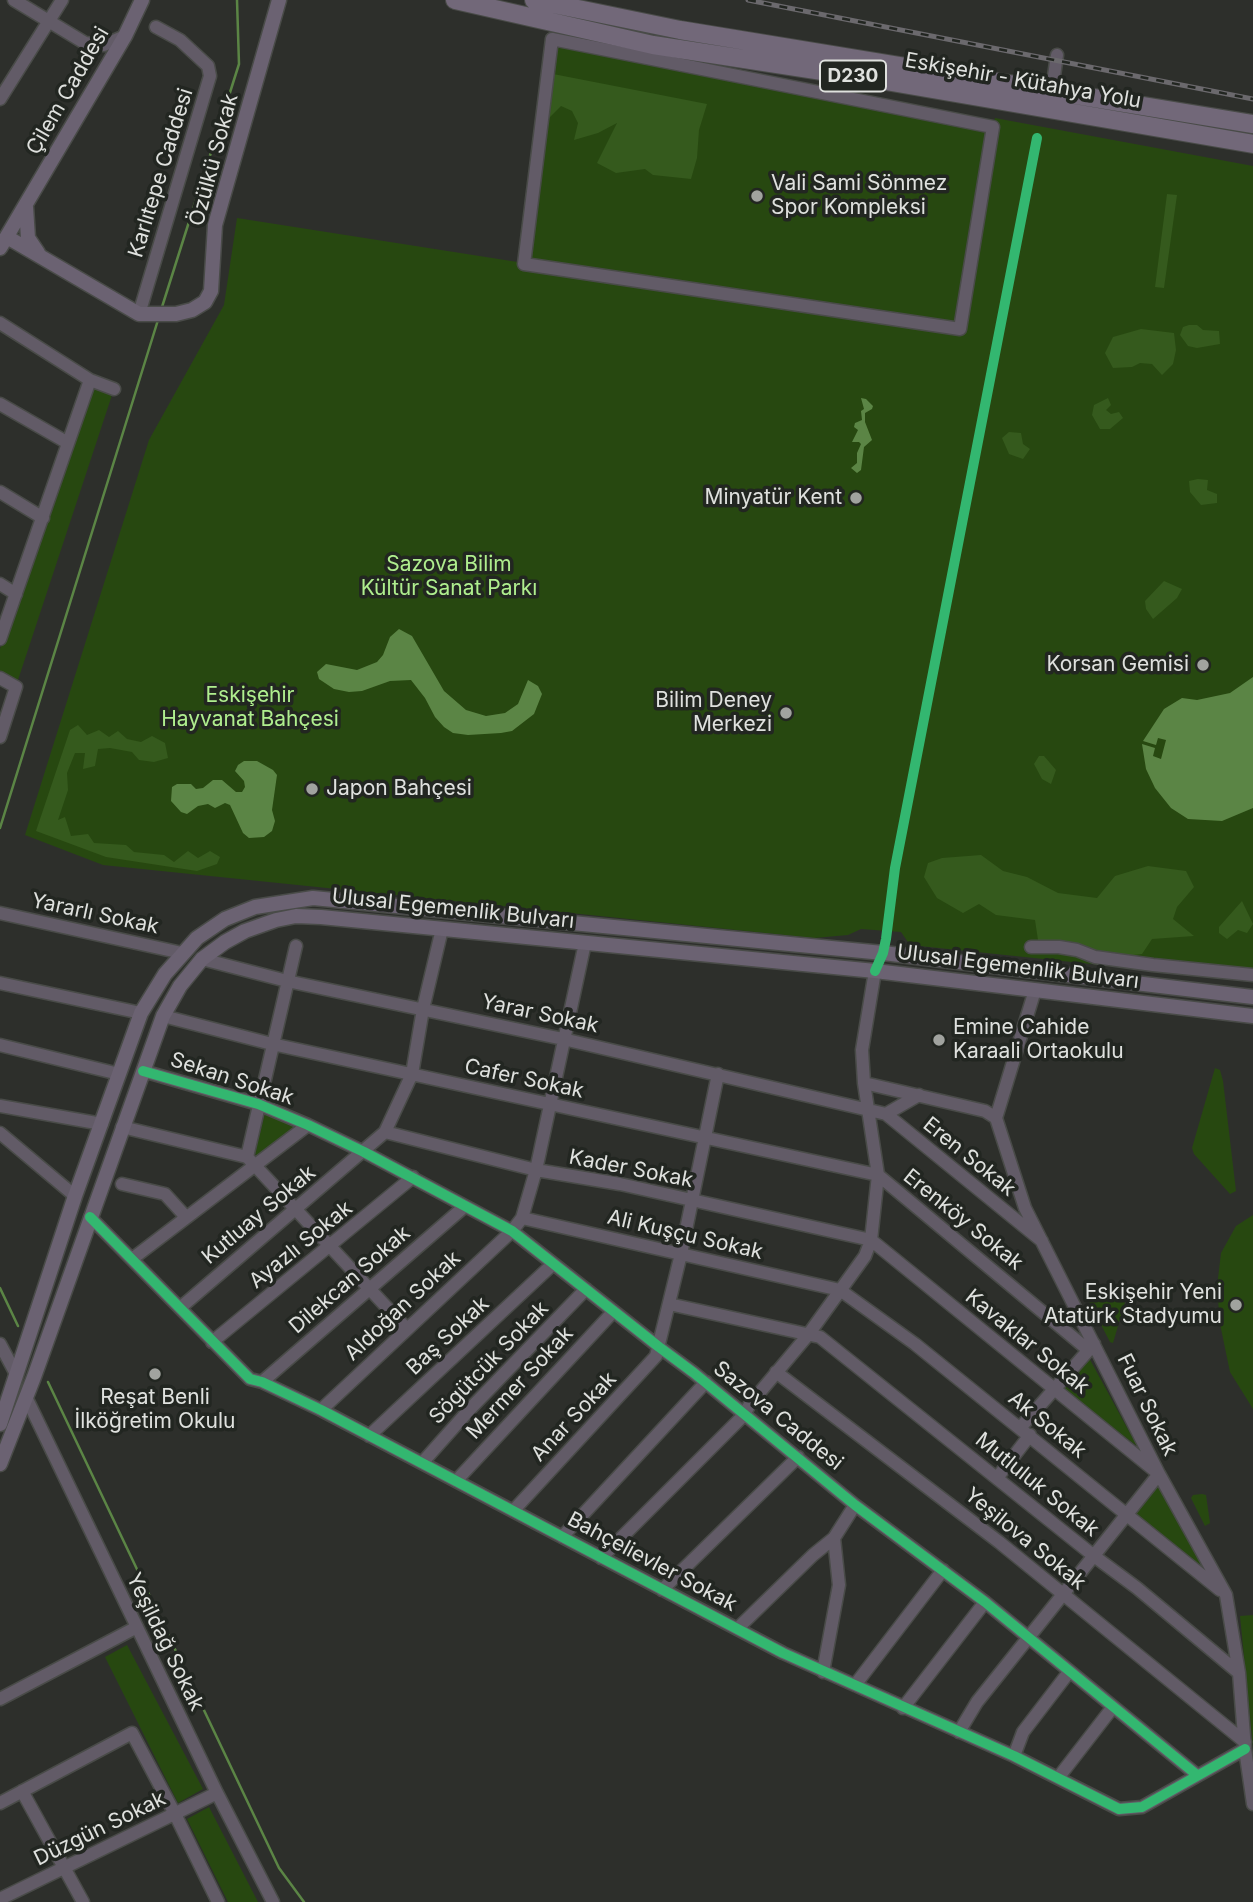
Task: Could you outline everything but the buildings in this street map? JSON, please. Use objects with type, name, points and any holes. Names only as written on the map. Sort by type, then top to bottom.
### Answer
[{"type":"highway","name":"Eskişehir - Kütahya Yolu","points":[[455,0],[653,45],[881,80],[1253,144]]},
{"type":"highway","name":"Eskişehir - Kütahya Yolu","points":[[534,0],[680,30],[1253,124]]},
{"type":"main road","name":"Çilem Caddesi","points":[[2,240],[26,206],[127,31],[142,0]]},
{"type":"main road","name":"Özülkü Sokak","points":[[139,314],[176,314],[191,310],[205,302],[211,291],[215,225],[279,0]]},
{"type":"main road","points":[[26,206],[28,238],[36,251],[47,260]]},
{"type":"main road","points":[[2,240],[47,260],[139,314]]},
{"type":"main road","name":"Ulusal Egemenlik Bulvarı","points":[[0,1424],[75,1196],[141,1013],[165,974],[197,938],[225,919],[255,907],[313,898],[883,953],[1253,997]]},
{"type":"main road","name":"Ulusal Egemenlik Bulvarı","points":[[0,1464],[163,1016],[180,986],[202,960],[245,931],[296,916],[321,917],[875,971],[1253,1016]]},
{"type":"main road","points":[[75,1196],[90,1217]]},
{"type":"street","points":[[14,0],[85,43],[113,43],[127,31]]},
{"type":"street","points":[[0,99],[62,0]]},
{"type":"street","name":"Karlıtepe Caddesi","points":[[139,314],[210,76],[208,66],[180,40],[156,27]]},
{"type":"street","points":[[552,39],[993,127],[960,329],[524,264],[552,39]]},
{"type":"street","points":[[1052,90],[1057,55]]},
{"type":"street","points":[[0,323],[90,380],[114,389]]},
{"type":"street","points":[[0,639],[90,380]]},
{"type":"street","points":[[0,404],[68,443]]},
{"type":"street","points":[[0,492],[43,518]]},
{"type":"street","points":[[0,584],[16,594]]},
{"type":"street","points":[[0,678],[16,687],[0,737]]},
{"type":"street","name":"Yararlı Sokak","points":[[0,913],[182,953]]},
{"type":"street","points":[[385,1132],[412,1074],[442,929]]},
{"type":"street","points":[[522,1218],[536,1170],[585,943]]},
{"type":"street","points":[[250,1161],[258,1104],[296,946]]},
{"type":"street","points":[[1031,947],[1059,947],[1095,957],[1253,975]]},
{"type":"street","name":"Yarar Sokak","points":[[202,960],[869,1109]]},
{"type":"street","points":[[601,1558],[744,1415],[858,1268],[871,1240],[878,1175],[864,1083],[862,1050],[875,971]]},
{"type":"street","points":[[0,983],[141,1013]]},
{"type":"street","points":[[864,1083],[985,1111],[996,1118],[1035,990]]},
{"type":"street","name":"Cafer Sokak","points":[[163,1016],[272,1044],[878,1175]]},
{"type":"street","points":[[0,1045],[119,1074]]},
{"type":"street","name":"Sekan Sokak","points":[[143,1071],[258,1104],[308,1125]]},
{"type":"street","points":[[659,1347],[719,1074]]},
{"type":"street","points":[[887,1114],[919,1095]]},
{"type":"street","points":[[0,1106],[102,1124]]},
{"type":"street","name":"Eren Sokak","points":[[869,1109],[887,1114],[1042,1241]]},
{"type":"street","name":"Fuar Sokak","points":[[996,1118],[1026,1208],[1091,1346],[1226,1595],[1239,1673],[1253,1804]]},
{"type":"street","points":[[132,1259],[186,1217],[250,1161],[308,1125]]},
{"type":"street","name":"Sazova Caddesi","points":[[308,1125],[413,1177],[512,1231],[706,1382],[855,1505],[985,1602],[1197,1775]]},
{"type":"street","points":[[122,1127],[250,1161],[406,1328]]},
{"type":"street","name":"Kutluay Sokak","points":[[180,1308],[385,1132]]},
{"type":"street","name":"Kader Sokak","points":[[385,1132],[536,1170],[620,1184],[871,1240]]},
{"type":"street","points":[[0,1133],[75,1196]]},
{"type":"street","name":"Erenköy Sokak","points":[[878,1175],[1091,1346]]},
{"type":"street","name":"Ayazlı Sokak","points":[[212,1342],[413,1177]]},
{"type":"street","points":[[122,1184],[165,1194],[186,1217]]},
{"type":"street","name":"Dilekcan Sokak","points":[[261,1382],[464,1207]]},
{"type":"street","name":"Bahçelievler Sokak","points":[[90,1217],[250,1379],[321,1410],[823,1672],[1014,1756],[1119,1809],[1142,1807],[1245,1745]]},
{"type":"street","name":"Aldoğan Sokak","points":[[321,1410],[512,1231],[522,1218]]},
{"type":"street","name":"Ali Kuşçu Sokak","points":[[522,1218],[840,1290]]},
{"type":"street","name":"Kavaklar Sokak","points":[[871,1240],[1159,1474]]},
{"type":"street","name":"Baş Sokak","points":[[369,1436],[554,1264]]},
{"type":"street","name":"Sögütcük Sokak","points":[[422,1463],[470,1409],[586,1289]]},
{"type":"street","name":"Ak Sokak","points":[[840,1290],[915,1344],[1226,1595]]},
{"type":"street","name":"Mutluluk Sokak","points":[[669,1304],[820,1337],[1137,1588],[1239,1673]]},
{"type":"street","name":"Mermer Sokak","points":[[456,1481],[613,1312]]},
{"type":"street","points":[[0,1344],[16,1374]]},
{"type":"street","points":[[997,1478],[1053,1388],[1091,1346]]},
{"type":"street","name":"Anar Sokak","points":[[513,1511],[648,1365],[656,1356],[659,1347]]},
{"type":"street","name":"Yeşilova Sokak","points":[[776,1372],[903,1466],[1063,1596],[1086,1611],[1245,1745]]},
{"type":"street","points":[[562,1537],[706,1382]]},
{"type":"street","name":"Yeşildağ Sokak","points":[[26,1397],[217,1793],[273,1902]]},
{"type":"street","points":[[662,1590],[798,1457]]},
{"type":"street","points":[[959,1732],[977,1702],[1159,1474]]},
{"type":"street","points":[[738,1629],[813,1555],[834,1538],[855,1505]]},
{"type":"street","points":[[823,1672],[839,1585],[834,1538]]},
{"type":"street","points":[[855,1685],[943,1570]]},
{"type":"street","points":[[903,1708],[985,1602]]},
{"type":"street","points":[[0,1699],[137,1627]]},
{"type":"street","points":[[1014,1756],[1023,1732],[1069,1672]]},
{"type":"street","points":[[1058,1778],[1113,1707]]},
{"type":"street","points":[[0,1803],[132,1733],[218,1902]]},
{"type":"street","points":[[22,1791],[83,1902]]},
{"type":"street","name":"Düzgün Sokak","points":[[0,1899],[217,1793]]},
{"type":"green space","name":"Sazova Bilim Kültür Sanat Parkı","points":[[552,39],[993,127],[995,118],[1253,166],[1253,981],[910,945],[901,932],[861,929],[848,935],[814,938],[103,865],[25,835],[149,440],[224,305],[237,218],[524,263]]},
{"type":"green space","points":[[92,384],[113,392],[17,683],[0,674],[0,649]]},
{"type":"green space","points":[[1215,1068],[1220,1070],[1223,1081],[1236,1191],[1230,1194],[1194,1154],[1192,1148]]},
{"type":"green space","points":[[265,1113],[298,1126],[259,1157],[255,1154]]},
{"type":"green space","name":"Eskişehir Yeni Atatürk Stadyumu","points":[[1253,1215],[1253,1409],[1230,1372],[1220,1324],[1217,1287],[1221,1253],[1236,1226]]},
{"type":"green space","points":[[1082,1288],[1125,1302],[1113,1343],[1110,1342]]},
{"type":"green space","points":[[1088,1356],[1137,1446],[1059,1387]]},
{"type":"green space","points":[[1159,1483],[1203,1567],[1134,1515]]},
{"type":"green space","points":[[1193,1495],[1206,1495],[1210,1523],[1205,1526],[1191,1498]]},
{"type":"green space","points":[[1253,1615],[1253,1748],[1240,1616]]},
{"type":"green space","points":[[127,1645],[203,1789],[178,1803],[105,1657]]},
{"type":"green space","points":[[209,1807],[258,1902],[228,1902],[187,1819]]},
{"type":"shaded area","points":[[548,73],[707,104],[699,130],[697,158],[691,179],[653,175],[645,169],[616,173],[597,163],[617,123],[598,133],[574,140],[578,123],[572,111],[561,106],[546,121]]},
{"type":"shaded area","points":[[1167,194],[1177,195],[1164,288],[1155,287]]},
{"type":"shaded area","points":[[1197,325],[1203,330],[1219,331],[1220,344],[1197,348],[1188,346],[1180,335],[1183,327]]},
{"type":"shaded area","points":[[1141,329],[1174,333],[1176,350],[1173,364],[1162,375],[1152,364],[1140,363],[1132,367],[1113,368],[1105,353],[1113,337]]},
{"type":"shaded area","points":[[861,398],[873,406],[865,413],[865,422],[872,440],[864,447],[861,470],[857,473],[851,468],[857,463],[861,444],[852,442],[858,430],[854,427],[855,423],[862,420],[861,411],[864,409]]},
{"type":"shaded area","points":[[1108,398],[1111,405],[1106,410],[1111,414],[1119,412],[1123,418],[1110,429],[1100,429],[1092,415],[1094,405]]},
{"type":"shaded area","points":[[1009,432],[1021,433],[1023,444],[1030,449],[1023,459],[1009,454],[1002,438]]},
{"type":"shaded area","points":[[1208,480],[1207,490],[1217,494],[1217,503],[1201,505],[1190,492],[1189,481]]},
{"type":"shaded area","points":[[1164,581],[1182,589],[1177,598],[1153,619],[1146,609],[1145,601]]},
{"type":"shaded area","points":[[399,629],[412,636],[444,691],[466,710],[486,716],[505,713],[518,704],[528,680],[538,686],[542,694],[534,714],[512,731],[468,735],[453,733],[435,717],[411,680],[390,681],[362,691],[349,692],[334,689],[319,679],[317,672],[326,664],[357,670],[377,662],[390,637]]},
{"type":"shaded area","points":[[1253,677],[1253,808],[1222,821],[1188,819],[1171,808],[1155,788],[1146,769],[1142,744],[1155,748],[1153,756],[1161,759],[1166,740],[1158,738],[1156,745],[1143,741],[1164,709],[1182,698],[1197,700],[1230,693]]},
{"type":"shaded area","points":[[78,725],[87,735],[99,730],[109,737],[118,731],[127,739],[141,742],[152,736],[165,743],[168,758],[154,762],[139,760],[132,752],[98,749],[95,766],[83,769],[85,753],[75,753],[67,773],[68,790],[58,820],[65,817],[71,836],[88,834],[94,843],[126,845],[134,852],[164,855],[174,862],[188,851],[198,858],[210,851],[220,857],[217,864],[197,871],[106,857],[36,831],[70,730]]},
{"type":"shaded area","points":[[1039,756],[1044,756],[1056,770],[1051,784],[1042,779],[1034,764]]},
{"type":"shaded area","points":[[244,761],[257,761],[277,775],[272,810],[275,821],[272,831],[264,837],[249,838],[243,833],[230,805],[225,803],[215,808],[208,804],[198,806],[187,814],[181,812],[171,801],[172,787],[177,784],[191,784],[196,789],[203,788],[213,780],[222,780],[236,792],[242,792],[244,781],[235,771]]},
{"type":"shaded area","points":[[981,855],[1003,871],[1027,877],[1058,893],[1097,898],[1115,876],[1148,866],[1186,871],[1194,887],[1177,907],[1173,919],[1194,936],[1152,939],[1142,954],[1124,956],[1038,940],[1035,920],[996,915],[979,904],[963,913],[937,898],[924,877],[928,863],[942,858]]},
{"type":"shaded area","points":[[1242,901],[1253,924],[1247,933],[1238,930],[1227,939],[1219,933],[1219,927]]},
{"type":"waterway","points":[[162,307],[239,64],[237,0]]},
{"type":"waterway","points":[[0,828],[158,320]]},
{"type":"waterway","points":[[0,1288],[18,1326]]},
{"type":"waterway","points":[[48,1382],[279,1868],[304,1902]]},
{"type":"railway","points":[[748,0],[1253,99]]},
{"type":"cycle path","points":[[875,971],[886,939],[895,868],[1037,138]]},
{"type":"cycle path","points":[[143,1071],[258,1104],[308,1125],[512,1231],[694,1373],[855,1505],[985,1602],[1197,1775]]},
{"type":"cycle path","points":[[90,1217],[250,1379],[321,1410],[783,1653],[1014,1756],[1119,1809],[1142,1807],[1245,1749]]},
{"type":"place","name":"Vali Sami Sönmez Spor Kompleksi","points":[[757,196]]},
{"type":"place","name":"Minyatür Kent","points":[[856,498]]},
{"type":"place","name":"Korsan Gemisi","points":[[1203,665]]},
{"type":"place","name":"Bilim Deney Merkezi","points":[[786,713]]},
{"type":"place","name":"Japon Bahçesi","points":[[312,789]]},
{"type":"place","name":"Emine Cahide Karaali Ortaokulu","points":[[939,1040]]},
{"type":"place","name":"Eskişehir Yeni Atatürk Stadyumu","points":[[1236,1305]]},
{"type":"place","name":"Reşat Benli İlköğretim Okulu","points":[[155,1374]]},
{"type":"park label","name":"Eskişehir Hayvanat Bahçesi","points":[[250,708]]}]
